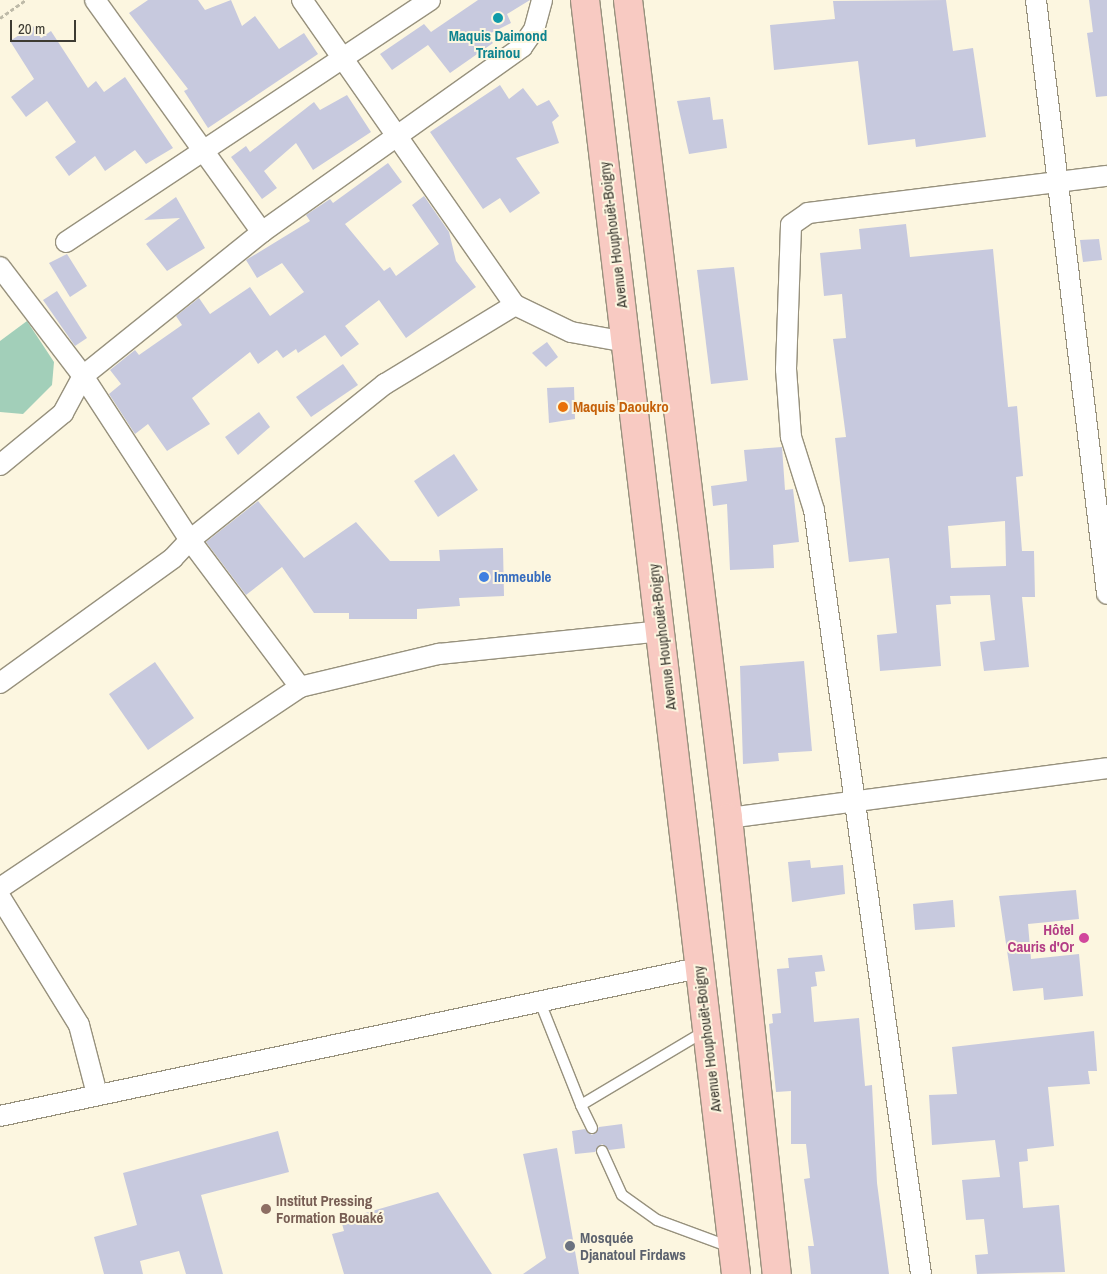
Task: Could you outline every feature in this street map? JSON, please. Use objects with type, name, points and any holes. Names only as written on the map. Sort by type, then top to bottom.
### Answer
[{"type":"highway","name":"Avenue Houphouët-Boigny","points":[[586,0],[662,631],[705,1031],[734,1261]]},
{"type":"highway","points":[[628,0],[728,818],[778,1274]]},
{"type":"street","points":[[95,0],[262,232]]},
{"type":"street","points":[[302,0],[515,305],[571,332],[626,342]]},
{"type":"street","points":[[66,242],[430,0]]},
{"type":"street","points":[[0,465],[63,413],[83,376],[262,232],[396,134],[522,47],[534,30],[542,0]]},
{"type":"street","points":[[1036,0],[1060,184],[1107,594]]},
{"type":"street","points":[[921,1274],[814,510],[791,437],[786,369],[791,225],[808,213],[1060,184],[1107,176]]},
{"type":"street","points":[[0,267],[83,376],[190,540],[300,687]]},
{"type":"street","points":[[0,683],[173,558],[190,540],[385,384],[515,305]]},
{"type":"street","points":[[0,888],[300,687],[439,654],[662,631]]},
{"type":"street","points":[[728,818],[855,803],[1107,768]]},
{"type":"street","points":[[0,896],[79,1025],[97,1094]]},
{"type":"street","points":[[0,1116],[698,968]]},
{"type":"lane","points":[[540,1002],[592,1128]]},
{"type":"lane","points":[[581,1105],[705,1031]]},
{"type":"lane","points":[[602,1151],[622,1195],[657,1220],[734,1261]]},
{"type":"path","points":[[0,18],[26,0]]},
{"type":"green space","points":[[27,321],[54,362],[52,385],[23,414],[0,412],[0,341]]},
{"type":"building","points":[[148,0],[198,0],[205,10],[231,0],[242,26],[255,16],[279,49],[304,33],[318,54],[208,128],[184,91],[188,89],[129,13]]},
{"type":"building","points":[[478,0],[530,0],[507,14],[511,23],[487,35],[493,43],[450,73],[428,45],[392,70],[380,54],[424,24],[431,32]]},
{"type":"building","points":[[946,0],[953,51],[973,48],[986,137],[916,147],[915,139],[868,145],[858,61],[774,70],[770,25],[835,19],[833,1]]},
{"type":"building","points":[[1089,0],[1107,0],[1107,96],[1096,97],[1087,33],[1093,32]]},
{"type":"building","points":[[33,26],[41,38],[51,31],[88,88],[96,81],[104,92],[125,77],[173,148],[146,164],[135,150],[105,171],[95,156],[69,176],[55,157],[76,142],[47,101],[26,117],[11,97],[34,79],[10,41]]},
{"type":"building","points":[[500,85],[509,99],[523,88],[537,106],[549,100],[559,116],[552,122],[559,143],[516,158],[540,193],[510,213],[500,198],[483,209],[430,132]]},
{"type":"building","points":[[347,95],[371,132],[313,170],[296,143],[264,171],[277,188],[262,199],[231,157],[246,146],[250,152],[314,102],[320,110]]},
{"type":"building","points":[[710,97],[713,120],[723,119],[727,148],[689,154],[677,101]]},
{"type":"building","points":[[388,163],[402,182],[345,224],[384,271],[390,267],[396,276],[439,244],[412,205],[424,196],[449,232],[456,261],[476,287],[406,338],[379,300],[345,326],[359,344],[341,357],[325,335],[298,353],[296,349],[283,358],[277,350],[258,364],[250,352],[192,398],[210,424],[167,451],[148,424],[135,434],[109,394],[121,384],[110,370],[135,350],[139,355],[182,325],[176,316],[199,298],[210,314],[250,287],[270,316],[304,292],[282,263],[257,278],[246,260],[310,221],[306,215],[330,199],[333,203]]},
{"type":"building","points":[[176,197],[205,248],[167,271],[146,244],[180,218],[144,220]]},
{"type":"building","points":[[906,224],[910,257],[993,249],[1008,407],[1017,406],[1023,476],[1016,477],[1022,551],[1034,551],[1035,597],[1022,597],[1029,667],[984,671],[980,642],[995,640],[990,595],[950,596],[951,604],[936,605],[941,666],[880,671],[877,635],[897,633],[889,558],[849,562],[835,438],[846,437],[833,339],[846,338],[842,294],[824,296],[820,253],[861,249],[859,229]],"holes":[[[1005,521],[1006,566],[951,568],[948,526]]]},
{"type":"building","points":[[1099,239],[1102,260],[1083,262],[1080,240]]},
{"type":"building","points":[[67,254],[87,286],[70,297],[49,263]]},
{"type":"building","points":[[734,267],[748,380],[711,384],[697,270]]},
{"type":"building","points":[[57,291],[87,338],[75,346],[43,300]]},
{"type":"building","points":[[547,342],[558,357],[546,367],[532,353]]},
{"type":"building","points":[[343,364],[358,385],[311,417],[296,397]]},
{"type":"building","points":[[574,387],[575,419],[549,423],[547,388]]},
{"type":"building","points":[[259,412],[270,427],[238,455],[225,437]]},
{"type":"building","points":[[782,447],[785,490],[793,489],[799,542],[773,545],[774,568],[730,570],[727,504],[713,506],[711,486],[747,481],[744,450]]},
{"type":"building","points":[[454,454],[478,490],[438,517],[414,481]]},
{"type":"building","points":[[258,501],[304,558],[356,522],[390,561],[440,561],[439,550],[503,548],[504,596],[459,598],[460,606],[417,609],[417,619],[349,619],[349,613],[314,613],[282,567],[246,595],[206,542]]},
{"type":"building","points":[[804,661],[812,751],[778,753],[779,761],[743,764],[740,666]]},
{"type":"building","points":[[155,662],[194,718],[148,750],[109,694]]},
{"type":"building","points":[[810,860],[811,868],[843,865],[845,894],[792,902],[788,862]]},
{"type":"building","points":[[1076,890],[1079,919],[1028,924],[1031,959],[1079,954],[1083,996],[1044,1000],[1043,988],[1013,991],[999,896]]},
{"type":"building","points":[[953,900],[955,927],[915,930],[913,904]]},
{"type":"building","points":[[822,955],[825,971],[815,972],[817,986],[811,987],[814,1022],[859,1018],[865,1086],[872,1085],[877,1183],[889,1274],[811,1274],[808,1246],[814,1246],[804,1179],[810,1178],[806,1144],[791,1144],[791,1091],[776,1092],[769,1024],[773,1023],[772,1014],[781,1013],[777,969],[789,968],[788,958]]},
{"type":"building","points":[[1094,1031],[1097,1071],[1088,1071],[1090,1084],[1048,1087],[1054,1146],[1027,1149],[1028,1161],[1019,1162],[1023,1208],[1059,1205],[1065,1272],[977,1274],[975,1255],[988,1254],[984,1219],[966,1220],[962,1180],[1000,1177],[995,1140],[932,1145],[929,1095],[957,1094],[952,1047]]},
{"type":"building","points":[[622,1124],[625,1148],[609,1150],[602,1144],[595,1152],[575,1154],[572,1131],[585,1129],[592,1135],[599,1127]]},
{"type":"building","points":[[278,1131],[289,1172],[201,1195],[223,1274],[186,1274],[179,1251],[140,1261],[143,1274],[104,1274],[94,1237],[137,1225],[123,1173]]},
{"type":"building","points":[[557,1148],[579,1274],[523,1274],[546,1258],[523,1154]]},
{"type":"building","points":[[438,1192],[492,1274],[344,1274],[332,1234],[344,1231],[341,1220]]},
{"type":"place","name":"Maquis Daimond Trainou","points":[[498,18]]},
{"type":"place","name":"Maquis Daoukro","points":[[563,407]]},
{"type":"place","name":"Immeuble","points":[[484,577]]},
{"type":"place","name":"Hôtel Cauris d'Or","points":[[1084,938]]},
{"type":"place","name":"Institut Pressing Formation Bouaké","points":[[266,1209]]},
{"type":"place","name":"Mosquée Djanatoul Firdaws","points":[[570,1246]]}]
